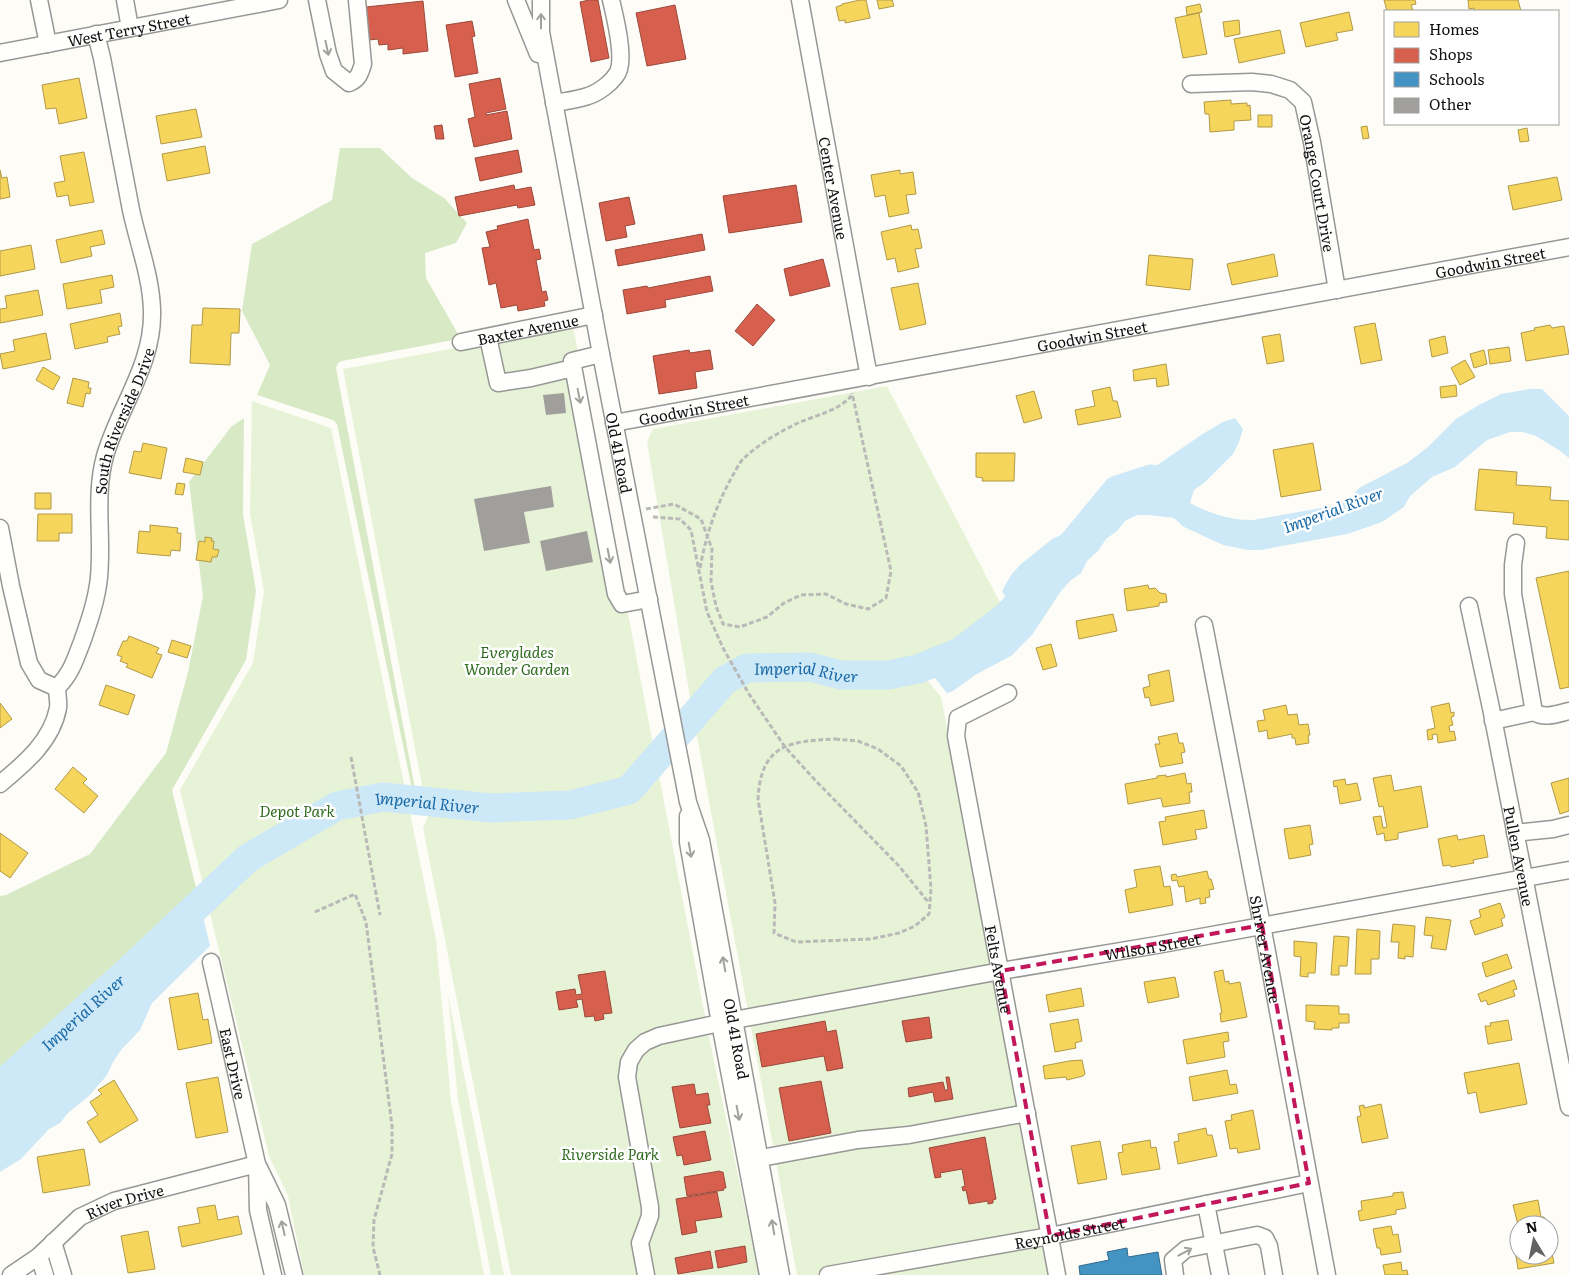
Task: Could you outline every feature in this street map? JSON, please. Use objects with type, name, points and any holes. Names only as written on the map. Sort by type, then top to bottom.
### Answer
[{"type":"street","points":[[39,0],[48,44]]},
{"type":"street","points":[[125,0],[130,28]]},
{"type":"street","name":"West Terry Street","points":[[0,53],[280,0]]},
{"type":"street","points":[[318,0],[328,54],[334,71],[350,82],[356,80],[361,73],[363,64],[357,0]]},
{"type":"street","name":"Old 41 Road","points":[[516,0],[536,48],[554,103]]},
{"type":"street","name":"Old 41 Road","points":[[541,0],[541,32],[601,354],[668,691],[688,802],[701,840],[727,1022],[768,1275]]},
{"type":"street","points":[[554,103],[589,96],[607,84],[618,72],[620,44],[611,0]]},
{"type":"street","name":"Center Avenue","points":[[800,0],[869,377]]},
{"type":"street","name":"South Riverside Drive","points":[[57,688],[69,676],[86,632],[96,594],[99,576],[101,473],[113,434],[134,389],[146,352],[152,312],[148,276],[132,210],[96,34]]},
{"type":"street","name":"Orange Court Drive","points":[[1191,84],[1252,82],[1271,84],[1290,90],[1303,102],[1312,142],[1338,290]]},
{"type":"street","name":"Goodwin Street","points":[[614,422],[851,387],[869,377],[1569,247]]},
{"type":"street","name":"Baxter Avenue","points":[[461,342],[594,316]]},
{"type":"street","points":[[488,337],[498,382],[531,378],[573,368]]},
{"type":"street","points":[[601,354],[572,361],[616,594],[622,604],[649,599]]},
{"type":"street","points":[[0,528],[28,663],[39,680],[57,688],[58,707],[52,726],[44,741],[30,757],[0,784]]},
{"type":"street","points":[[1516,543],[1513,565],[1513,594],[1534,712]]},
{"type":"street","name":"Pullen Avenue","points":[[1469,606],[1569,1107]]},
{"type":"street","name":"Shriver Avenue","points":[[1204,625],[1327,1275]]},
{"type":"street","name":"Felts Avenue","points":[[1008,693],[958,718],[956,736],[1058,1275]]},
{"type":"street","points":[[1493,721],[1534,712],[1540,716],[1546,716],[1569,711]]},
{"type":"street","points":[[1515,834],[1569,825]]},
{"type":"street","name":"Wilson Street","points":[[646,1275],[640,1244],[650,1216],[650,1208],[627,1078],[629,1062],[636,1050],[645,1042],[659,1036],[727,1022],[1001,971],[1157,945],[1569,870]]},
{"type":"street","name":"East Drive","points":[[211,962],[257,1164],[258,1210],[273,1275]]},
{"type":"street","name":"Old 41 Road","points":[[727,1022],[761,1158],[781,1275]]},
{"type":"street","points":[[761,1158],[858,1140],[909,1135],[1027,1113]]},
{"type":"street","name":"East Drive","points":[[257,1164],[277,1205],[294,1275]]},
{"type":"street","name":"River Drive","points":[[11,1275],[39,1256],[80,1217],[114,1201],[257,1164]]},
{"type":"street","name":"Reynolds Street","points":[[828,1275],[1050,1236],[1309,1184]]},
{"type":"street","points":[[1206,1204],[1220,1275]]},
{"type":"street","points":[[1175,1275],[1173,1260],[1186,1249],[1257,1235],[1265,1238],[1269,1246],[1274,1275]]},
{"type":"street","points":[[53,1242],[63,1275]]},
{"type":"street","points":[[39,1256],[44,1275]]},
{"type":"path","points":[[632,512],[674,504],[701,519],[712,549],[711,582],[716,606],[724,624],[740,627],[767,617],[784,603],[801,595],[826,594],[846,604],[868,609],[886,598],[891,571],[851,387]]},
{"type":"path","points":[[700,572],[705,543],[714,513],[742,459],[772,437],[798,423],[827,412],[848,400],[851,387]]},
{"type":"path","points":[[653,518],[680,519],[691,530],[707,612],[723,648],[749,694],[785,747],[899,866],[930,904]]},
{"type":"path","points":[[812,740],[858,741],[878,749],[901,766],[918,792],[926,826],[931,889],[929,914],[915,926],[899,933],[871,939],[796,942],[774,934],[775,903],[758,799],[761,775],[767,760],[785,747],[812,740]]},
{"type":"path","points":[[351,757],[380,915]]},
{"type":"path","points":[[314,912],[355,894],[366,922],[392,1126],[392,1154],[374,1220],[373,1247],[380,1275]]},
{"type":"highlighted area","points":[[1262,925],[1309,1183],[1050,1236],[1001,971]]},
{"type":"green space","points":[[340,148],[380,148],[412,178],[444,198],[467,223],[456,243],[425,253],[426,278],[458,334],[469,337],[342,361],[338,363],[336,368],[416,794],[413,794],[337,424],[333,420],[257,395],[270,365],[242,311],[252,244],[332,200]]},
{"type":"green space","points":[[573,326],[709,1037],[759,1275],[511,1275],[423,828],[434,802],[425,801],[343,369]]},
{"type":"green space","points":[[887,386],[1007,616],[960,652],[918,669],[941,697],[1054,1275],[797,1275],[693,715],[647,442],[653,429]]},
{"type":"green space","name":"Depot Park","points":[[252,401],[331,428],[436,940],[451,1101],[484,1275],[304,1275],[288,1196],[269,1156],[180,790],[253,663],[264,591],[250,514]]},
{"type":"green space","points":[[244,418],[243,514],[256,591],[246,660],[172,790],[199,900],[188,916],[160,946],[149,954],[135,956],[124,964],[123,990],[116,1001],[105,1005],[85,1021],[77,1033],[54,1045],[26,1051],[0,1068],[0,896],[6,895],[90,854],[166,753],[188,672],[203,596],[189,482],[231,427]]},
{"type":"green space","points":[[448,995],[504,1275],[491,1275],[458,1100]]},
{"type":"water","points":[[1542,389],[1569,416],[1569,458],[1536,436],[1523,432],[1510,432],[1487,440],[1455,467],[1432,477],[1410,496],[1404,507],[1382,522],[1347,534],[1261,550],[1248,550],[1223,545],[1184,527],[1174,518],[1137,515],[1125,521],[1117,531],[1106,539],[1098,551],[1087,561],[1081,573],[1061,591],[1032,635],[1011,656],[975,675],[953,691],[947,693],[931,673],[965,659],[1013,621],[1014,614],[1002,591],[1011,575],[1020,565],[1052,539],[1086,524],[1097,516],[1132,476],[1143,468],[1156,466],[1223,422],[1235,418],[1243,429],[1239,442],[1233,454],[1205,482],[1194,490],[1190,503],[1221,516],[1253,520],[1338,505],[1349,499],[1359,488],[1407,463],[1428,447],[1456,419],[1479,405],[1501,394]]},
{"type":"water","points":[[199,900],[210,946],[152,1003],[140,1030],[121,1050],[107,1075],[90,1095],[68,1113],[60,1123],[49,1129],[21,1159],[0,1172],[0,1068],[26,1051],[54,1045],[77,1033],[93,1011],[116,1001],[123,989],[124,964],[135,956],[149,954],[160,946],[188,916]]},
{"type":"building: Homes","points":[[866,0],[870,18],[845,23],[845,20],[839,21],[836,7]]},
{"type":"building: Homes","points":[[877,0],[892,0],[894,6],[879,9]]},
{"type":"building: Homes","points":[[1384,0],[1415,0],[1416,4],[1411,5],[1413,10],[1387,10]]},
{"type":"building: Homes","points":[[1468,0],[1518,0],[1521,10],[1474,10],[1474,8],[1469,9]]},
{"type":"building: Homes","points":[[1200,4],[1202,12],[1187,15],[1186,7]]},
{"type":"building: Homes","points":[[1349,12],[1353,30],[1336,33],[1338,40],[1306,47],[1300,23]]},
{"type":"building: Homes","points":[[1199,13],[1207,54],[1183,58],[1175,18]]},
{"type":"building: Homes","points":[[1239,20],[1240,34],[1225,37],[1223,22]]},
{"type":"building: Homes","points":[[1280,30],[1285,53],[1239,63],[1234,39]]},
{"type":"building: Homes","points":[[79,78],[87,118],[59,124],[56,108],[46,109],[42,85]]},
{"type":"building: Homes","points":[[1231,100],[1231,104],[1247,103],[1247,106],[1250,105],[1251,120],[1234,121],[1234,130],[1210,132],[1209,114],[1205,114],[1204,102]]},
{"type":"building: Homes","points":[[196,109],[202,137],[161,144],[156,116]]},
{"type":"building: Homes","points":[[1258,115],[1272,115],[1272,127],[1258,127]]},
{"type":"building: Homes","points":[[1367,126],[1369,138],[1363,139],[1361,127]]},
{"type":"building: Homes","points":[[1527,128],[1529,141],[1520,142],[1518,130]]},
{"type":"building: Homes","points":[[205,146],[210,173],[167,181],[162,154]]},
{"type":"building: Homes","points":[[84,152],[94,202],[70,206],[68,195],[57,197],[54,183],[65,181],[60,156]]},
{"type":"building: Homes","points":[[0,170],[2,178],[7,177],[10,197],[0,199]]},
{"type":"building: Homes","points":[[900,170],[900,174],[913,172],[916,194],[906,195],[909,213],[889,217],[885,195],[875,197],[871,175]]},
{"type":"building: Homes","points":[[1557,177],[1562,200],[1513,210],[1508,186]]},
{"type":"building: Homes","points":[[911,225],[912,230],[918,229],[922,248],[915,249],[919,267],[898,272],[895,258],[887,260],[881,232]]},
{"type":"building: Homes","points":[[102,230],[105,244],[90,247],[92,256],[61,263],[56,240]]},
{"type":"building: Homes","points":[[31,245],[35,269],[0,276],[0,251]]},
{"type":"building: Homes","points":[[1274,254],[1278,276],[1232,285],[1227,264]]},
{"type":"building: Homes","points":[[1149,255],[1193,259],[1190,290],[1146,285]]},
{"type":"building: Homes","points":[[112,275],[114,287],[100,290],[102,303],[67,309],[63,284]]},
{"type":"building: Homes","points":[[918,283],[926,324],[900,330],[891,288]]},
{"type":"building: Homes","points":[[38,290],[43,315],[0,323],[0,309],[7,308],[5,296]]},
{"type":"building: Homes","points":[[203,308],[240,309],[239,333],[231,333],[230,365],[190,363],[192,325],[202,325]]},
{"type":"building: Homes","points":[[120,313],[122,326],[118,327],[120,334],[107,337],[108,342],[75,349],[70,324]]},
{"type":"building: Homes","points":[[1375,323],[1382,360],[1361,364],[1354,327]]},
{"type":"building: Homes","points":[[1550,325],[1552,328],[1564,326],[1569,354],[1526,361],[1521,333]]},
{"type":"building: Homes","points":[[46,333],[51,359],[3,369],[0,354],[15,351],[13,340]]},
{"type":"building: Homes","points":[[1280,334],[1284,361],[1267,364],[1262,337]]},
{"type":"building: Homes","points":[[1445,336],[1448,353],[1432,357],[1429,340]]},
{"type":"building: Homes","points":[[1509,347],[1511,361],[1490,364],[1488,350]]},
{"type":"building: Homes","points":[[1484,350],[1487,364],[1474,368],[1470,354]]},
{"type":"building: Homes","points":[[1465,360],[1475,377],[1460,385],[1451,368]]},
{"type":"building: Homes","points":[[1166,364],[1169,385],[1157,387],[1156,378],[1134,381],[1133,370]]},
{"type":"building: Homes","points":[[43,367],[60,377],[53,390],[36,380]]},
{"type":"building: Homes","points":[[73,378],[89,382],[90,394],[86,393],[83,407],[67,403]]},
{"type":"building: Homes","points":[[1456,385],[1457,396],[1441,398],[1440,387]]},
{"type":"building: Homes","points":[[1110,387],[1113,401],[1117,401],[1121,417],[1078,425],[1075,410],[1095,406],[1092,391]]},
{"type":"building: Homes","points":[[1034,391],[1042,418],[1024,423],[1016,396]]},
{"type":"building: Homes","points":[[143,443],[167,448],[161,479],[129,473],[134,451],[141,452]]},
{"type":"building: Homes","points":[[1313,443],[1321,490],[1281,497],[1273,450]]},
{"type":"building: Homes","points":[[976,453],[1015,453],[1014,481],[982,481],[983,478],[976,477]]},
{"type":"building: Homes","points":[[186,458],[203,462],[200,475],[183,472]]},
{"type":"building: Homes","points":[[1479,469],[1517,472],[1516,485],[1551,487],[1550,500],[1569,501],[1569,540],[1546,538],[1547,527],[1513,524],[1514,513],[1475,510]]},
{"type":"building: Homes","points":[[177,483],[185,484],[183,495],[175,494]]},
{"type":"building: Homes","points":[[35,493],[51,493],[51,509],[35,509]]},
{"type":"building: Homes","points":[[38,514],[72,514],[72,533],[59,533],[59,541],[37,541]]},
{"type":"building: Homes","points":[[150,525],[178,528],[177,533],[181,533],[180,551],[171,550],[170,556],[137,553],[139,531],[150,532]]},
{"type":"building: Homes","points":[[205,537],[212,538],[211,541],[214,541],[213,549],[219,550],[217,557],[212,557],[211,562],[196,560],[199,541],[205,542]]},
{"type":"building: Homes","points":[[1569,571],[1569,687],[1560,689],[1536,578]]},
{"type":"building: Homes","points":[[1148,585],[1149,589],[1155,588],[1160,593],[1166,594],[1167,602],[1159,603],[1159,606],[1127,611],[1124,589]]},
{"type":"building: Homes","points":[[1113,614],[1117,631],[1079,639],[1076,621]]},
{"type":"building: Homes","points":[[129,636],[159,648],[156,653],[162,655],[152,678],[126,667],[128,664],[120,661],[122,657],[117,655],[123,641],[127,641]]},
{"type":"building: Homes","points":[[172,640],[191,646],[187,658],[168,652]]},
{"type":"building: Homes","points":[[1051,644],[1057,666],[1043,670],[1036,648]]},
{"type":"building: Homes","points":[[1169,670],[1174,701],[1151,706],[1149,697],[1145,698],[1143,688],[1150,686],[1148,675]]},
{"type":"building: Homes","points":[[106,685],[135,695],[128,715],[99,705]]},
{"type":"building: Homes","points":[[0,703],[12,719],[0,728]]},
{"type":"building: Homes","points":[[1449,703],[1451,713],[1454,712],[1454,716],[1451,717],[1453,725],[1449,726],[1450,732],[1454,731],[1456,740],[1438,743],[1437,734],[1432,735],[1433,739],[1428,740],[1427,730],[1435,728],[1431,707]]},
{"type":"building: Homes","points":[[1286,705],[1288,715],[1297,714],[1299,725],[1308,724],[1309,743],[1296,745],[1292,734],[1268,739],[1267,730],[1259,732],[1257,721],[1265,720],[1263,710]]},
{"type":"building: Homes","points":[[1177,733],[1179,743],[1183,743],[1185,752],[1181,753],[1183,763],[1160,767],[1155,744],[1160,744],[1158,737]]},
{"type":"building: Homes","points":[[73,767],[87,779],[83,783],[98,796],[84,813],[55,789]]},
{"type":"building: Homes","points":[[1185,773],[1187,784],[1191,783],[1192,792],[1189,792],[1190,803],[1163,807],[1161,798],[1128,804],[1125,784],[1157,778],[1157,776],[1166,775],[1166,777]]},
{"type":"building: Homes","points":[[1391,775],[1394,791],[1421,786],[1428,827],[1398,833],[1398,839],[1385,841],[1384,833],[1377,835],[1373,817],[1381,816],[1383,828],[1387,827],[1383,806],[1379,807],[1373,778]]},
{"type":"building: Homes","points":[[1569,778],[1569,811],[1560,814],[1551,783]]},
{"type":"building: Homes","points":[[1345,779],[1346,785],[1357,783],[1361,800],[1340,804],[1337,786],[1334,787],[1333,781]]},
{"type":"building: Homes","points":[[1204,810],[1207,828],[1195,830],[1197,839],[1163,845],[1159,822],[1166,821],[1165,817]]},
{"type":"building: Homes","points":[[1310,825],[1313,844],[1309,845],[1311,855],[1289,859],[1284,829]]},
{"type":"building: Homes","points":[[0,833],[28,853],[10,878],[0,871]]},
{"type":"building: Homes","points":[[1457,835],[1458,840],[1484,835],[1488,857],[1473,860],[1474,863],[1451,867],[1450,865],[1443,866],[1438,839]]},
{"type":"building: Homes","points":[[1160,866],[1164,887],[1170,886],[1173,905],[1129,913],[1125,890],[1137,887],[1134,870]]},
{"type":"building: Homes","points":[[1207,871],[1214,889],[1209,890],[1210,897],[1205,898],[1206,903],[1200,904],[1200,898],[1186,902],[1184,886],[1179,887],[1177,880],[1172,881],[1171,875],[1176,874],[1177,877]]},
{"type":"building: Homes","points":[[1500,903],[1505,917],[1501,919],[1503,926],[1475,935],[1470,921],[1481,917],[1479,910]]},
{"type":"building: Homes","points":[[1426,917],[1451,920],[1446,950],[1431,948],[1433,936],[1424,935]]},
{"type":"building: Homes","points":[[1393,924],[1415,926],[1413,957],[1405,956],[1405,959],[1398,958],[1399,942],[1391,942]]},
{"type":"building: Homes","points":[[1357,929],[1380,931],[1379,959],[1371,959],[1371,974],[1355,974]]},
{"type":"building: Homes","points":[[1334,936],[1349,937],[1347,966],[1339,966],[1339,975],[1331,975]]},
{"type":"building: Homes","points":[[1294,941],[1317,943],[1315,973],[1308,973],[1308,977],[1300,976],[1301,957],[1294,956]]},
{"type":"building: Homes","points":[[1507,954],[1512,968],[1486,977],[1482,963]]},
{"type":"building: Homes","points":[[1223,970],[1225,982],[1229,981],[1229,984],[1240,982],[1247,1017],[1221,1022],[1220,1013],[1222,1013],[1214,972]]},
{"type":"building: Homes","points":[[1175,977],[1179,997],[1148,1003],[1144,982]]},
{"type":"building: Homes","points":[[1514,980],[1517,989],[1513,990],[1515,996],[1488,1005],[1486,1000],[1481,1002],[1478,994]]},
{"type":"building: Homes","points":[[1081,988],[1084,1006],[1049,1012],[1046,995]]},
{"type":"building: Homes","points":[[198,993],[203,1020],[208,1019],[212,1043],[178,1050],[169,998]]},
{"type":"building: Homes","points":[[1306,1005],[1339,1006],[1339,1014],[1349,1014],[1349,1023],[1339,1023],[1339,1028],[1332,1028],[1332,1030],[1314,1029],[1315,1022],[1306,1021]]},
{"type":"building: Homes","points":[[1078,1019],[1082,1041],[1075,1043],[1076,1048],[1055,1052],[1050,1024]]},
{"type":"building: Homes","points":[[1508,1020],[1512,1040],[1488,1044],[1485,1026],[1491,1026],[1490,1023]]},
{"type":"building: Homes","points":[[1228,1032],[1229,1041],[1223,1042],[1225,1057],[1187,1064],[1183,1040]]},
{"type":"building: Homes","points":[[1082,1060],[1085,1074],[1083,1076],[1067,1080],[1066,1077],[1045,1079],[1043,1066]]},
{"type":"building: Homes","points":[[1519,1063],[1527,1104],[1480,1113],[1476,1092],[1468,1094],[1464,1073]]},
{"type":"building: Homes","points":[[1227,1070],[1230,1085],[1236,1084],[1238,1093],[1193,1101],[1189,1077]]},
{"type":"building: Homes","points":[[218,1077],[228,1132],[196,1138],[186,1083]]},
{"type":"building: Homes","points":[[114,1080],[138,1120],[100,1143],[87,1122],[98,1115],[90,1102],[102,1094],[98,1090]]},
{"type":"building: Homes","points":[[1381,1104],[1388,1138],[1362,1143],[1357,1117],[1361,1116],[1359,1106],[1364,1105],[1364,1108]]},
{"type":"building: Homes","points":[[1253,1110],[1260,1149],[1238,1153],[1237,1148],[1230,1149],[1225,1121],[1232,1120],[1231,1115]]},
{"type":"building: Homes","points":[[1206,1128],[1207,1135],[1212,1135],[1217,1156],[1178,1164],[1174,1142],[1179,1141],[1178,1134]]},
{"type":"building: Homes","points":[[1150,1140],[1151,1148],[1156,1147],[1160,1169],[1122,1175],[1118,1153],[1123,1152],[1122,1145]]},
{"type":"building: Homes","points":[[1100,1141],[1107,1179],[1078,1184],[1071,1146]]},
{"type":"building: Homes","points":[[84,1149],[90,1185],[43,1193],[37,1157]]},
{"type":"building: Homes","points":[[1403,1192],[1406,1208],[1396,1210],[1396,1214],[1360,1221],[1358,1211],[1362,1210],[1361,1201],[1393,1196],[1393,1193]]},
{"type":"building: Homes","points":[[1538,1200],[1541,1215],[1516,1215],[1513,1205]]},
{"type":"building: Homes","points":[[215,1205],[218,1220],[238,1216],[242,1234],[182,1247],[178,1227],[200,1223],[197,1208]]},
{"type":"building: Homes","points":[[1391,1226],[1393,1235],[1398,1234],[1401,1252],[1381,1255],[1380,1248],[1377,1248],[1373,1229]]},
{"type":"building: Homes","points":[[148,1231],[155,1269],[128,1273],[121,1236]]},
{"type":"building: Homes","points":[[1401,1262],[1402,1271],[1407,1270],[1408,1275],[1385,1275],[1383,1265]]},
{"type":"building: Homes","points":[[1517,1265],[1542,1265],[1518,1269]]},
{"type":"building: Shops","points":[[598,0],[609,58],[591,62],[580,2]]},
{"type":"building: Shops","points":[[423,1],[428,51],[403,54],[403,48],[388,50],[388,44],[379,45],[378,39],[369,40],[366,7]]},
{"type":"building: Shops","points":[[675,5],[686,59],[647,66],[636,13]]},
{"type":"building: Shops","points":[[472,21],[475,36],[472,37],[478,73],[455,77],[446,25]]},
{"type":"building: Shops","points":[[500,78],[506,109],[486,113],[486,115],[507,111],[512,139],[474,147],[468,119],[475,117],[469,84]]},
{"type":"building: Shops","points":[[442,125],[444,139],[436,139],[434,126]]},
{"type":"building: Shops","points":[[518,150],[522,172],[480,181],[475,158]]},
{"type":"building: Shops","points":[[514,185],[515,190],[531,187],[535,205],[518,208],[517,205],[459,216],[455,197]]},
{"type":"building: Shops","points":[[796,185],[802,222],[729,233],[723,196]]},
{"type":"building: Shops","points":[[629,197],[635,224],[625,226],[627,237],[606,241],[599,203]]},
{"type":"building: Shops","points":[[528,219],[534,250],[539,249],[541,259],[536,260],[542,292],[546,291],[548,300],[544,301],[545,306],[518,311],[517,305],[501,308],[496,283],[489,285],[482,248],[490,247],[486,232],[498,229],[497,226]]},
{"type":"building: Shops","points":[[702,234],[705,250],[618,266],[615,250]]},
{"type":"building: Shops","points":[[823,259],[830,286],[790,296],[784,269]]},
{"type":"building: Shops","points":[[710,276],[713,291],[665,300],[666,307],[627,314],[623,290],[647,286],[648,288]]},
{"type":"building: Shops","points":[[757,304],[775,320],[753,346],[735,331]]},
{"type":"building: Shops","points":[[689,350],[690,353],[710,350],[713,369],[695,372],[697,388],[659,394],[653,356]]},
{"type":"building: Shops","points":[[605,971],[612,1013],[603,1014],[604,1019],[595,1021],[594,1016],[585,1017],[582,999],[576,1000],[578,1007],[559,1010],[556,992],[575,989],[576,995],[582,994],[578,975]]},
{"type":"building: Shops","points":[[929,1017],[932,1038],[906,1042],[902,1021]]},
{"type":"building: Shops","points":[[825,1021],[827,1032],[836,1030],[843,1068],[827,1071],[824,1056],[762,1067],[756,1034]]},
{"type":"building: Shops","points":[[946,1077],[949,1077],[953,1099],[935,1102],[933,1092],[909,1097],[908,1088],[943,1082],[945,1090],[948,1090]]},
{"type":"building: Shops","points":[[821,1081],[831,1133],[789,1141],[779,1088]]},
{"type":"building: Shops","points":[[694,1084],[696,1095],[708,1093],[710,1105],[707,1105],[711,1123],[680,1128],[672,1087]]},
{"type":"building: Shops","points":[[705,1131],[711,1160],[684,1165],[682,1155],[677,1156],[673,1137]]},
{"type":"building: Shops","points":[[985,1137],[996,1199],[993,1200],[993,1203],[988,1204],[988,1201],[969,1204],[966,1190],[963,1191],[962,1187],[965,1186],[962,1169],[940,1173],[941,1177],[935,1178],[929,1148]]},
{"type":"building: Shops","points":[[723,1172],[726,1188],[723,1188],[724,1190],[687,1196],[684,1177]]},
{"type":"building: Shops","points":[[717,1192],[722,1217],[695,1221],[697,1232],[682,1235],[676,1199]]},
{"type":"building: Shops","points":[[745,1246],[747,1262],[718,1268],[715,1251]]},
{"type":"building: Shops","points":[[710,1251],[713,1268],[678,1274],[675,1258]]},
{"type":"building: Schools","points":[[1127,1248],[1128,1257],[1158,1252],[1162,1275],[1080,1275],[1079,1266],[1109,1260],[1107,1252]]},
{"type":"building: Other","points":[[564,393],[566,413],[546,415],[543,395]]},
{"type":"building: Other","points":[[551,486],[554,507],[524,512],[530,543],[484,551],[474,499]]},
{"type":"building: Other","points":[[587,531],[593,562],[546,571],[540,541]]},
{"type":"waterway","name":"Imperial River","points":[[1070,547],[1117,490],[1151,479],[1157,481]]},
{"type":"waterway","name":"Imperial River","points":[[0,1086],[127,972],[248,858],[337,806],[383,797],[491,808],[570,805],[629,790],[725,680],[747,668],[810,667],[841,675],[888,675],[918,669],[960,652],[1007,616],[1039,581]]},
{"type":"park label","name":"Everglades Wonder Garden","points":[[517,660]]},
{"type":"park label","name":"Riverside Park","points":[[610,1153]]}]
